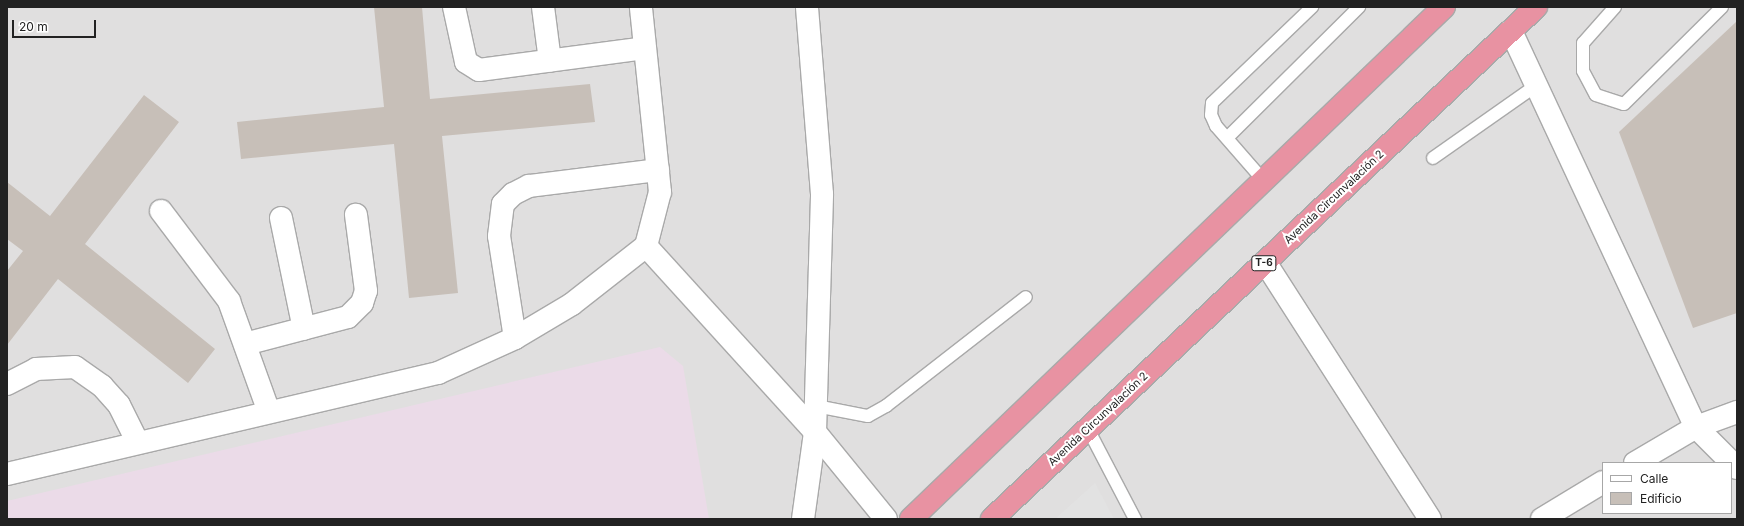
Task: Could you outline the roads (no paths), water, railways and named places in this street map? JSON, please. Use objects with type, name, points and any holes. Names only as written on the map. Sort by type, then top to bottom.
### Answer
[{"type":"highway","points":[[911,519],[1444,7]]},
{"type":"highway","name":"Avenida Circunvalación 2","points":[[992,519],[1536,7]]},
{"type":"street","points":[[454,7],[466,62],[479,70],[645,48]]},
{"type":"street","points":[[543,7],[550,61]]},
{"type":"street","points":[[7,474],[438,373],[515,338],[572,304],[646,246],[660,192],[641,7]]},
{"type":"street","points":[[803,519],[815,432],[822,194],[807,7]]},
{"type":"street","points":[[1511,30],[1696,427],[1731,462]]},
{"type":"street","points":[[515,338],[499,236],[503,204],[513,194],[529,186],[658,170]]},
{"type":"street","points":[[161,211],[229,301],[269,412]]},
{"type":"street","points":[[245,344],[348,317],[362,303],[366,291],[356,215]]},
{"type":"street","points":[[281,218],[304,329]]},
{"type":"street","points":[[646,246],[815,432],[886,519]]},
{"type":"street","points":[[1265,262],[1430,519]]},
{"type":"street","points":[[7,384],[36,369],[75,367],[102,386],[119,405],[138,443]]},
{"type":"street","points":[[1637,462],[1696,427],[1737,412]]},
{"type":"street","points":[[1542,519],[1602,483]]},
{"type":"lane","points":[[1264,181],[1228,137],[1216,126],[1211,115],[1212,103],[1312,7]]},
{"type":"lane","points":[[1228,137],[1358,7]]},
{"type":"lane","points":[[1615,7],[1583,43],[1583,71],[1596,95],[1624,104],[1722,7]]},
{"type":"lane","points":[[1433,158],[1537,85]]},
{"type":"lane","points":[[816,406],[849,414],[868,416],[886,406],[1026,297]]},
{"type":"lane","points":[[1088,429],[1135,519]]}]
